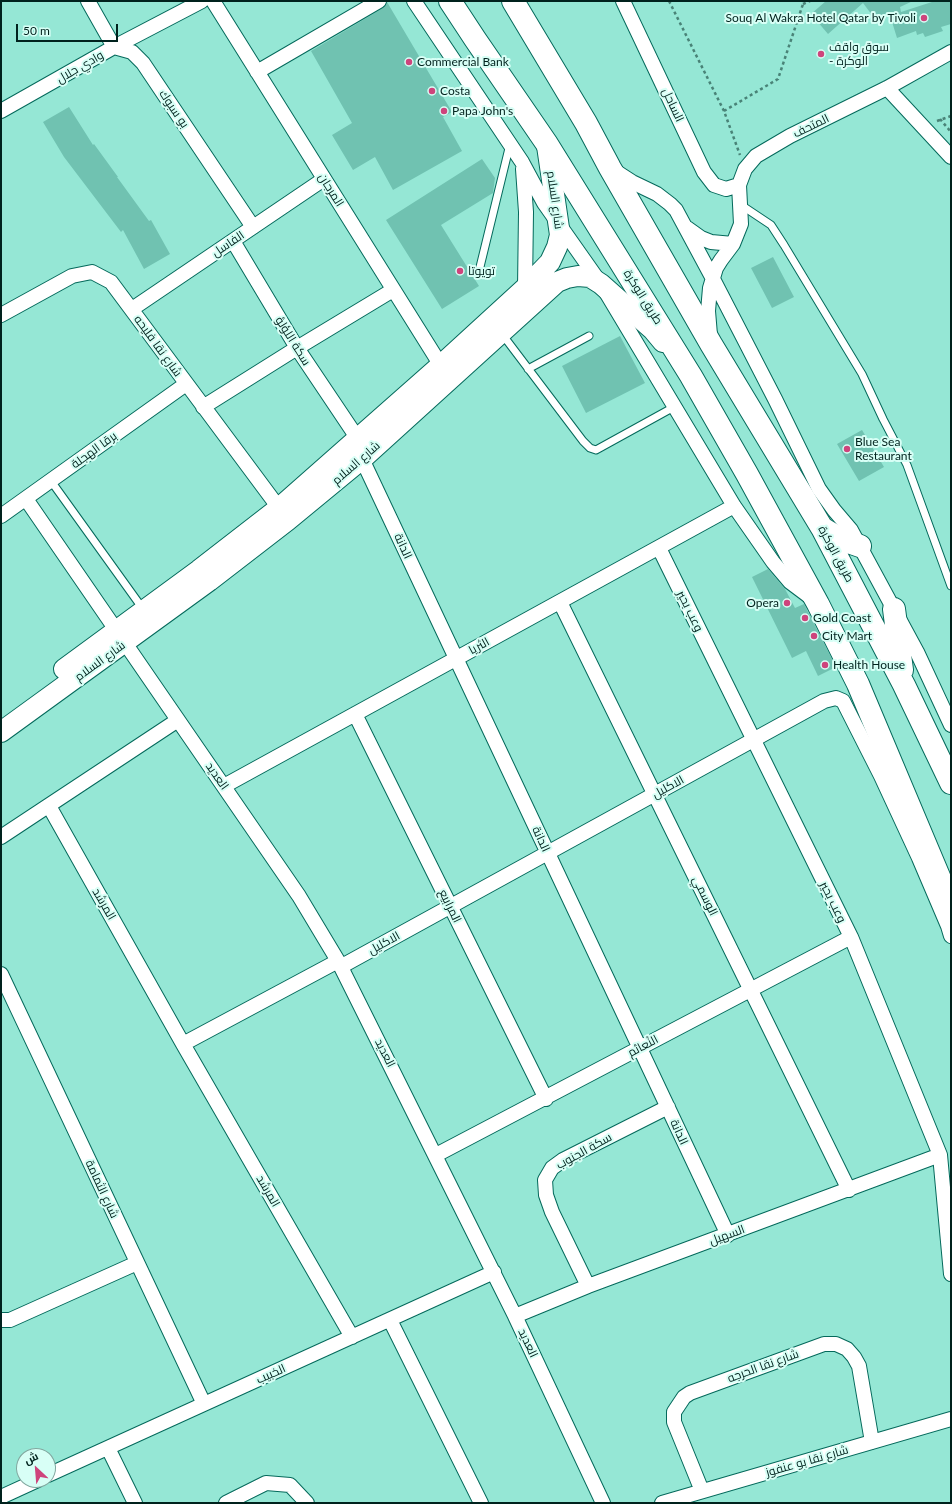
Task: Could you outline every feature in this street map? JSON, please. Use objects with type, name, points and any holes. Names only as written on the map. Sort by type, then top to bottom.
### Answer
[{"type":"highway","name":"طريق الوكرة","points":[[450,1],[547,144],[691,376],[747,474],[818,604],[858,684],[951,905]]},
{"type":"highway","name":"طريق الوكرة","points":[[513,1],[552,65],[711,344],[822,528],[904,685],[951,783]]},
{"type":"highway","points":[[822,528],[840,539],[860,546]]},
{"type":"highway","points":[[894,610],[904,685]]},
{"type":"highway","points":[[881,776],[886,752]]},
{"type":"street","points":[[88,1],[114,47]]},
{"type":"street","name":"المرجان","points":[[213,1],[445,372]]},
{"type":"street","points":[[257,72],[379,1]]},
{"type":"street","name":"طريق الوكرة","points":[[414,1],[522,162],[544,203],[559,226],[601,284],[734,506],[773,562],[790,582],[818,604]]},
{"type":"street","name":"الساحل","points":[[623,1],[704,172],[714,185],[726,189],[739,185]]},
{"type":"street","name":"وادي جلال","points":[[1,111],[193,3]]},
{"type":"street","name":"بو سبوك","points":[[114,47],[132,52],[143,63],[253,228]]},
{"type":"street","name":"المتحف","points":[[711,344],[708,311],[712,277],[721,260],[733,244],[741,224],[739,185],[745,169],[756,156],[784,140],[886,88],[951,52]]},
{"type":"street","points":[[886,88],[951,157]]},
{"type":"street","name":"شارع السلام","points":[[121,637],[145,611],[357,448],[445,372],[550,262],[557,247],[560,235],[547,144]]},
{"type":"street","points":[[522,162],[526,212],[525,288]]},
{"type":"street","name":"طريق الوكرة","points":[[610,168],[632,182],[649,189],[664,198],[676,210],[775,399],[819,489],[851,530],[860,546],[920,658],[951,724]]},
{"type":"street","name":"الفاسل","points":[[132,309],[324,179]]},
{"type":"street","points":[[684,225],[691,232],[706,240],[722,244],[733,244]]},
{"type":"street","name":"سكة اللؤلؤ","points":[[233,241],[357,448]]},
{"type":"street","name":"شارع نقا فليحه","points":[[1,314],[72,276],[92,272],[111,282],[279,508]]},
{"type":"street","name":"شارع السلام","points":[[445,372],[502,333],[557,282],[578,276],[590,277],[601,284],[653,330],[691,376]]},
{"type":"street","points":[[203,407],[393,290]]},
{"type":"street","name":"برقا الهجلة","points":[[1,516],[186,384]]},
{"type":"street","name":"شارع السلام","points":[[2,724],[121,637],[209,581],[288,520],[357,448]]},
{"type":"street","name":"الدانة","points":[[357,448],[728,1235]]},
{"type":"street","name":"العديد","points":[[26,498],[299,896],[340,963],[494,1272],[603,1503]]},
{"type":"street","name":"الثريا","points":[[224,786],[734,506]]},
{"type":"street","name":"وعب بحير","points":[[659,548],[851,937],[940,1155],[951,1274]]},
{"type":"street","name":"الوسمي","points":[[560,602],[849,1190]]},
{"type":"street","name":"الاكليل","points":[[340,963],[450,907],[824,701],[836,698],[844,701],[881,776],[919,858],[951,936]]},
{"type":"street","name":"المرابيع","points":[[355,714],[546,1098]]},
{"type":"street","points":[[1,837],[178,720]]},
{"type":"street","name":"المرشد","points":[[49,806],[183,1044],[352,1337]]},
{"type":"street","name":"النًعائم","points":[[436,1155],[851,937]]},
{"type":"street","points":[[183,1044],[340,963]]},
{"type":"street","name":"شارع الثمامة","points":[[1,974],[204,1404]]},
{"type":"street","name":"سكة الجنوب","points":[[588,1286],[552,1212],[546,1195],[545,1180],[552,1168],[563,1160],[668,1107]]},
{"type":"street","name":"السهيل","points":[[515,1316],[588,1286],[940,1155]]},
{"type":"street","points":[[1,1320],[10,1320],[137,1263]]},
{"type":"street","name":"الخبيب","points":[[56,1471],[494,1272]]},
{"type":"street","points":[[390,1320],[481,1503]]},
{"type":"street","name":"شارع نقا الحرجه","points":[[702,1491],[674,1422],[674,1412],[684,1397],[690,1393],[824,1344],[836,1344],[847,1349],[859,1366],[872,1442]]},
{"type":"street","name":"شارع نقا بو عنفوز","points":[[662,1503],[951,1419]]},
{"type":"street","points":[[108,1448],[135,1503]]},
{"type":"street","points":[[226,1503],[266,1483],[290,1485],[307,1503]]},
{"type":"street","points":[[1,1496],[20,1488]]},
{"type":"lane","points":[[479,271],[510,144]]},
{"type":"lane","points":[[741,205],[771,225],[862,374],[907,465],[951,586]]},
{"type":"lane","points":[[502,333],[582,441],[590,448],[596,450],[674,406]]},
{"type":"lane","points":[[528,368],[590,336]]},
{"type":"lane","points":[[51,481],[145,611]]},
{"type":"path","points":[[669,1],[724,111],[745,169]]},
{"type":"path","points":[[724,111],[778,79],[803,3],[810,1]]},
{"type":"path","points":[[951,116],[940,120],[951,132]]},
{"type":"building","points":[[826,1],[913,1],[900,7],[901,12],[935,1],[951,1],[951,24],[941,27],[943,31],[925,37],[923,33],[917,35],[916,31],[897,38],[889,12],[875,19],[863,3],[828,34],[811,14]]},
{"type":"building","points":[[387,2],[452,112],[443,117],[462,151],[393,190],[375,157],[353,170],[332,135],[352,123],[311,51],[383,8]]},
{"type":"building","points":[[69,107],[93,145],[94,144],[149,221],[151,220],[170,254],[144,269],[123,230],[121,232],[64,157],[43,122]]},
{"type":"building","points":[[482,159],[495,178],[493,193],[441,225],[479,286],[442,309],[386,220]]},
{"type":"building","points":[[773,257],[794,297],[772,308],[751,268]]},
{"type":"building","points":[[620,336],[645,383],[586,413],[562,366]]},
{"type":"building","points":[[862,430],[884,467],[859,481],[837,444]]},
{"type":"building","points":[[768,569],[785,589],[795,608],[804,604],[836,667],[818,676],[806,651],[792,658],[752,577]]},
{"type":"place","name":"Souq Al Wakra Hotel Qatar by Tivoli","points":[[924,18]]},
{"type":"place","name":"سوق واقف - الوكرة","points":[[821,54]]},
{"type":"place","name":"Commercial Bank","points":[[409,62]]},
{"type":"place","name":"Costa","points":[[432,91]]},
{"type":"place","name":"Papa John's","points":[[444,111]]},
{"type":"place","name":"تويوتا","points":[[460,271]]},
{"type":"place","name":"Blue Sea Restaurant","points":[[847,449]]},
{"type":"place","name":"Opera","points":[[787,603]]},
{"type":"place","name":"Gold Coast","points":[[805,618]]},
{"type":"place","name":"City Mart","points":[[814,636]]},
{"type":"place","name":"Health House","points":[[825,665]]}]
